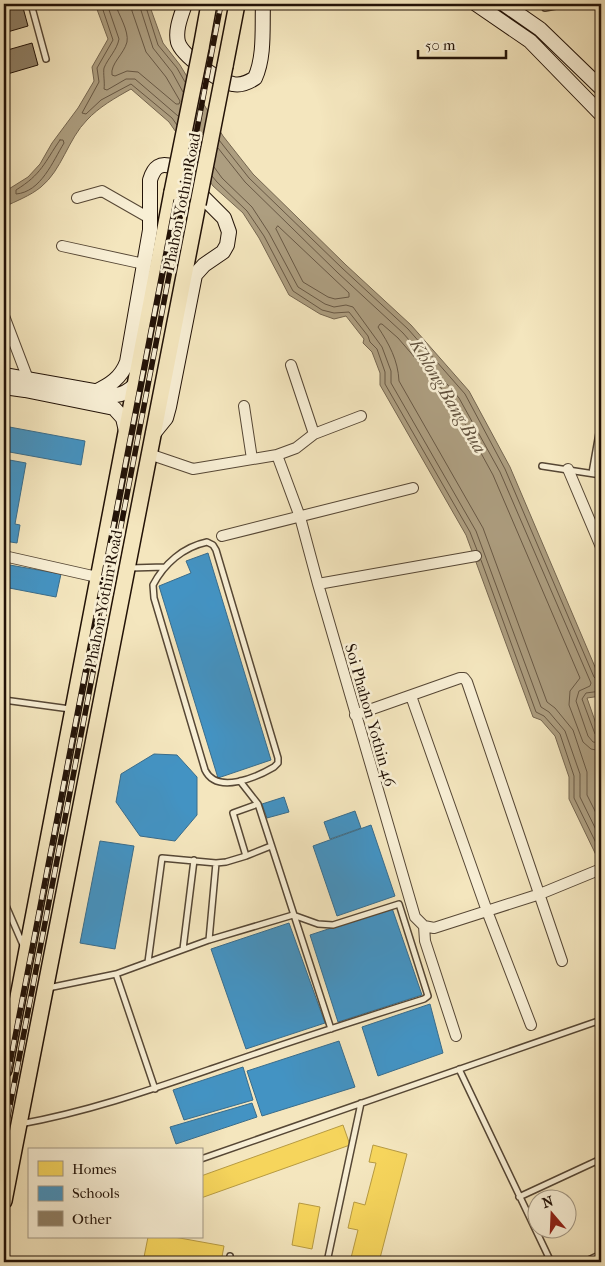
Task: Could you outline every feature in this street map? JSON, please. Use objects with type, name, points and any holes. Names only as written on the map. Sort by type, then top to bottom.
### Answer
[{"type":"main road","points":[[185,4],[177,33],[183,52],[196,63],[228,82],[240,85],[255,78],[258,71],[261,60],[264,4]]},
{"type":"main road","name":"Phahon Yothin Road","points":[[4,1070],[97,577],[209,4]]},
{"type":"main road","name":"Phahon Yothin Road","points":[[4,1202],[237,4]]},
{"type":"main road","points":[[476,4],[530,41],[601,114]]},
{"type":"main road","points":[[504,4],[540,29],[601,88]]},
{"type":"main road","points":[[95,392],[116,380],[124,372],[151,219],[150,180],[152,172],[156,167],[162,164],[168,165],[173,167],[224,218],[229,232],[227,245],[223,252],[204,265],[195,275],[169,407],[166,418],[153,434]]},
{"type":"main road","points":[[5,381],[116,395],[130,390],[134,385]]},
{"type":"main road","points":[[26,384],[114,408],[123,418],[126,430]]},
{"type":"main road","points":[[20,984],[45,989]]},
{"type":"street","points":[[77,198],[102,191],[151,219]]},
{"type":"street","points":[[62,246],[144,264]]},
{"type":"street","points":[[4,316],[26,384]]},
{"type":"street","points":[[290,365],[314,434]]},
{"type":"street","points":[[244,406],[252,459]]},
{"type":"street","points":[[149,454],[193,468],[276,455],[296,448],[314,434],[362,416]]},
{"type":"street","name":"Soi Phahon Yothin 46","points":[[276,455],[300,517],[355,715],[415,917],[424,926]]},
{"type":"street","points":[[568,469],[601,547]]},
{"type":"street","points":[[222,536],[414,488]]},
{"type":"street","points":[[4,556],[97,577]]},
{"type":"street","points":[[318,584],[476,556]]},
{"type":"street","points":[[355,715],[464,678],[467,682],[562,962]]},
{"type":"street","points":[[411,696],[531,1025]]},
{"type":"street","points":[[456,1036],[425,941],[424,926],[434,928],[488,911],[540,894],[601,870]]},
{"type":"lane","points":[[30,4],[46,59]]},
{"type":"lane","points":[[545,8],[566,4]]},
{"type":"lane","points":[[592,473],[601,422]]},
{"type":"lane","points":[[542,466],[601,475]]},
{"type":"lane","points":[[207,542],[213,545],[216,550],[278,761],[268,771],[240,781],[218,782],[209,777],[204,770],[154,598],[153,585],[165,567],[182,551],[197,544],[207,542]]},
{"type":"lane","points":[[127,568],[165,567]]},
{"type":"lane","points":[[4,700],[73,709]]},
{"type":"lane","points":[[240,781],[258,804],[331,1029]]},
{"type":"lane","points":[[246,856],[233,813],[258,804]]},
{"type":"lane","points":[[148,962],[162,858],[216,863],[229,862],[271,846]]},
{"type":"lane","points":[[183,949],[194,860]]},
{"type":"lane","points":[[209,940],[216,863]]},
{"type":"lane","points":[[4,901],[26,952]]},
{"type":"lane","points":[[18,1124],[83,1111],[155,1089],[424,999],[428,996],[399,904],[333,925],[318,924],[293,915],[209,940],[116,974],[45,989]]},
{"type":"lane","points":[[116,974],[155,1089]]},
{"type":"lane","points":[[202,1159],[601,1020]]},
{"type":"lane","points":[[458,1069],[551,1262]]},
{"type":"lane","points":[[327,1262],[362,1102]]},
{"type":"lane","points":[[519,1197],[601,1159]]},
{"type":"lane","points":[[584,1262],[601,1254]]},
{"type":"lane","points":[[229,1262],[230,1256]]},
{"type":"water","name":"Khlong Bang Bua","points":[[95,4],[149,4],[163,43],[180,65],[223,136],[253,174],[346,265],[411,325],[469,391],[510,467],[601,681],[601,696],[587,698],[601,738],[601,853],[596,855],[569,799],[569,777],[555,736],[541,720],[533,717],[466,535],[380,385],[380,373],[372,352],[363,343],[364,339],[346,316],[334,319],[320,314],[289,295],[259,238],[243,213],[213,186],[169,122],[131,89],[113,99],[87,120],[80,128],[54,172],[41,187],[28,196],[4,207],[4,192],[28,177],[40,164],[94,81],[92,67],[108,39]]},
{"type":"building: Homes","points":[[343,1125],[350,1145],[202,1198],[202,1176]]},
{"type":"building: Homes","points":[[373,1145],[407,1154],[379,1262],[350,1262],[358,1230],[348,1228],[354,1202],[365,1205],[376,1163],[369,1162]]},
{"type":"building: Homes","points":[[299,1203],[320,1207],[312,1249],[292,1245]]},
{"type":"building: Homes","points":[[148,1238],[180,1238],[224,1246],[221,1262],[143,1262]]},
{"type":"building: Schools","points":[[4,426],[85,441],[81,465],[4,451]]},
{"type":"building: Schools","points":[[4,459],[26,463],[15,524],[20,525],[17,543],[4,541]]},
{"type":"building: Schools","points":[[208,553],[271,760],[218,778],[159,586],[191,573],[186,561]]},
{"type":"building: Schools","points":[[4,564],[61,574],[56,597],[4,587]]},
{"type":"building: Schools","points":[[154,754],[177,755],[197,777],[197,815],[175,841],[140,836],[116,802],[121,774]]},
{"type":"building: Schools","points":[[284,797],[289,812],[267,818],[262,804]]},
{"type":"building: Schools","points":[[355,811],[361,828],[330,839],[324,822]]},
{"type":"building: Schools","points":[[371,825],[395,896],[337,916],[313,846]]},
{"type":"building: Schools","points":[[100,841],[134,846],[115,949],[80,943]]},
{"type":"building: Schools","points":[[392,908],[422,995],[338,1022],[310,935]]},
{"type":"building: Schools","points":[[289,923],[325,1023],[246,1049],[211,949]]},
{"type":"building: Schools","points":[[430,1004],[443,1053],[378,1076],[362,1027]]},
{"type":"building: Schools","points":[[339,1041],[355,1087],[262,1116],[247,1071]]},
{"type":"building: Schools","points":[[243,1067],[253,1100],[184,1120],[173,1090]]},
{"type":"building: Schools","points":[[252,1103],[257,1117],[176,1144],[170,1127]]},
{"type":"building: Other","points":[[22,4],[28,26],[4,33],[4,9]]},
{"type":"building: Other","points":[[32,43],[38,65],[4,75],[4,51]]},
{"type":"railway","points":[[4,1137],[221,4]]},
{"type":"railway","points":[[4,1094],[186,149]]}]
